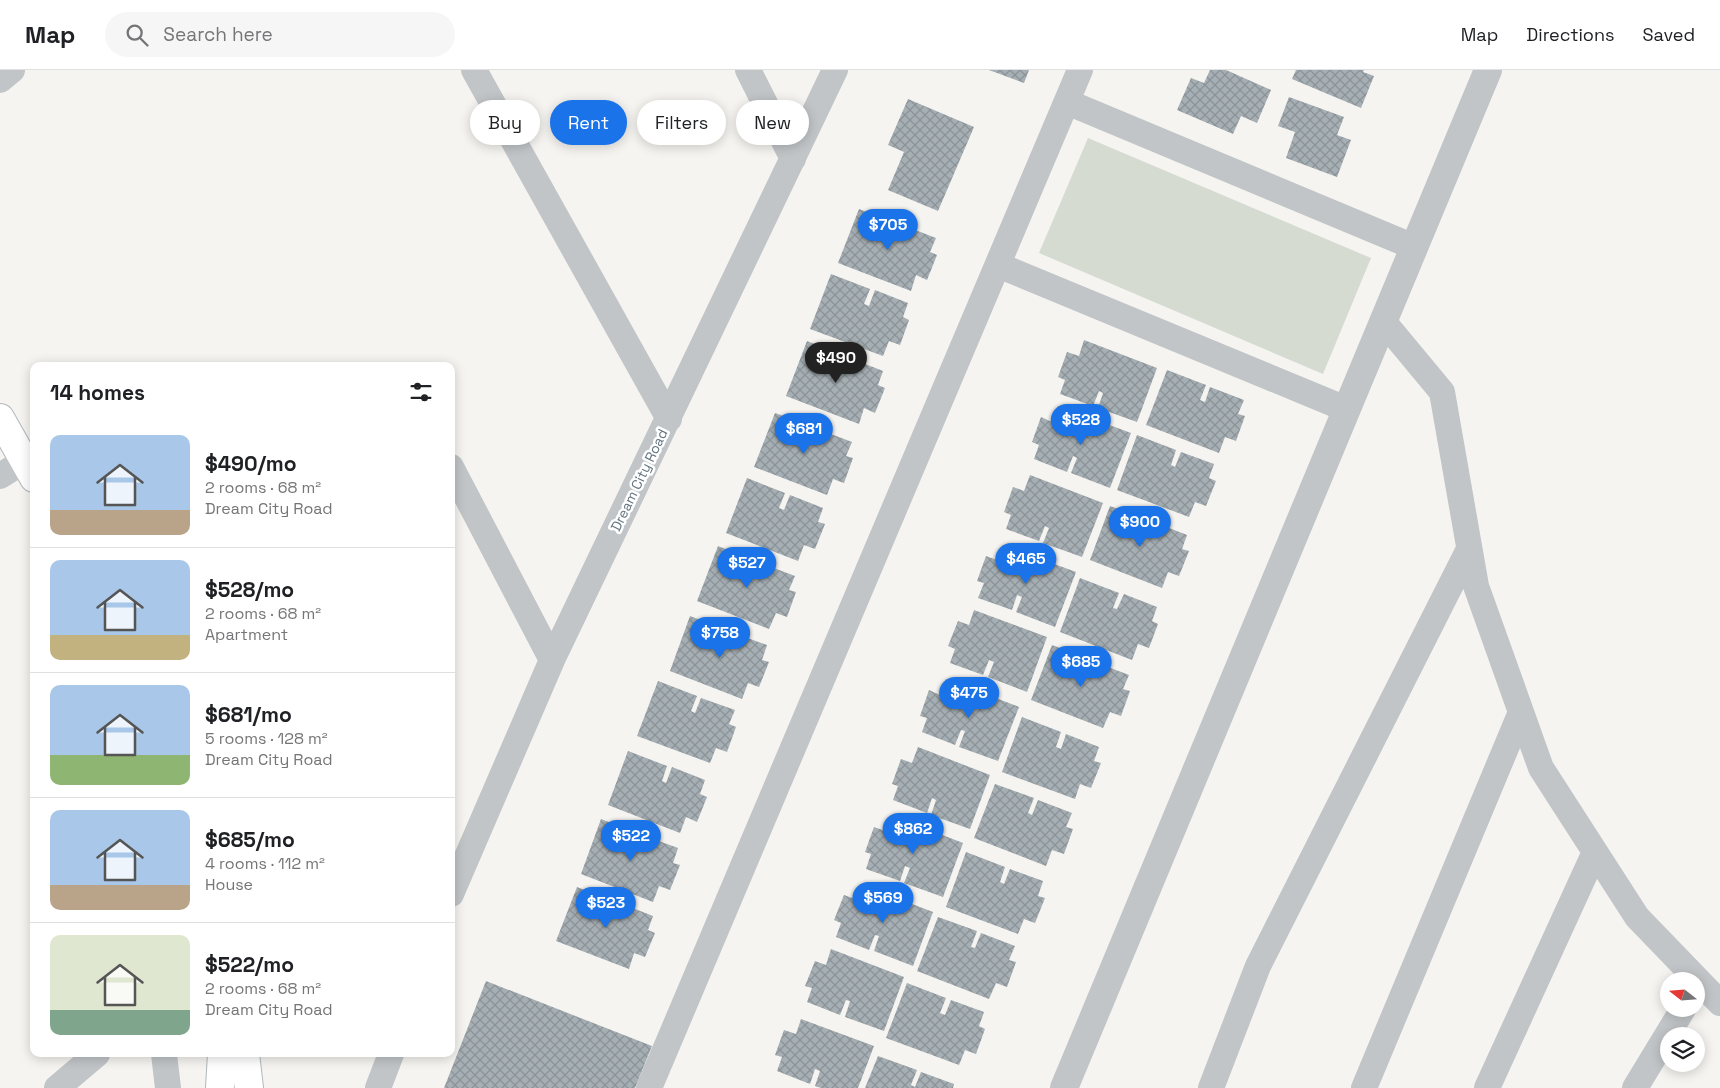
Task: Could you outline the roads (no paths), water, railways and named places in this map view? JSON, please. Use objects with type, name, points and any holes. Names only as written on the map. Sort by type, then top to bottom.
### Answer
[{"type":"main road","points":[[0,418],[29,469]]},
{"type":"main road","points":[[220,1088],[222,1057]]},
{"type":"main road","points":[[245,1057],[249,1088]]},
{"type":"street","points":[[0,80],[12,70]]},
{"type":"street","points":[[474,70],[669,419]]},
{"type":"street","points":[[748,70],[793,159]]},
{"type":"street","name":"Dream City Road","points":[[455,885],[552,660],[835,70]]},
{"type":"street","points":[[649,1088],[1080,70]]},
{"type":"street","points":[[1064,1088],[1488,70]]},
{"type":"street","points":[[1067,102],[1414,247]]},
{"type":"street","points":[[998,265],[1346,409]]},
{"type":"street","points":[[1383,321],[1442,392],[1476,586],[1541,768],[1638,917],[1687,972]]},
{"type":"street","points":[[0,476],[29,469]]},
{"type":"street","points":[[455,475],[552,660]]},
{"type":"street","points":[[1211,1088],[1258,966],[1469,549]]},
{"type":"street","points":[[1364,1088],[1521,712]]},
{"type":"street","points":[[1487,1088],[1595,852]]},
{"type":"street","points":[[1705,990],[1720,1002]]},
{"type":"street","points":[[1635,1088],[1678,1018]]},
{"type":"street","points":[[57,1088],[93,1057]]},
{"type":"street","points":[[164,1057],[168,1088]]},
{"type":"street","points":[[378,1088],[390,1057]]}]
